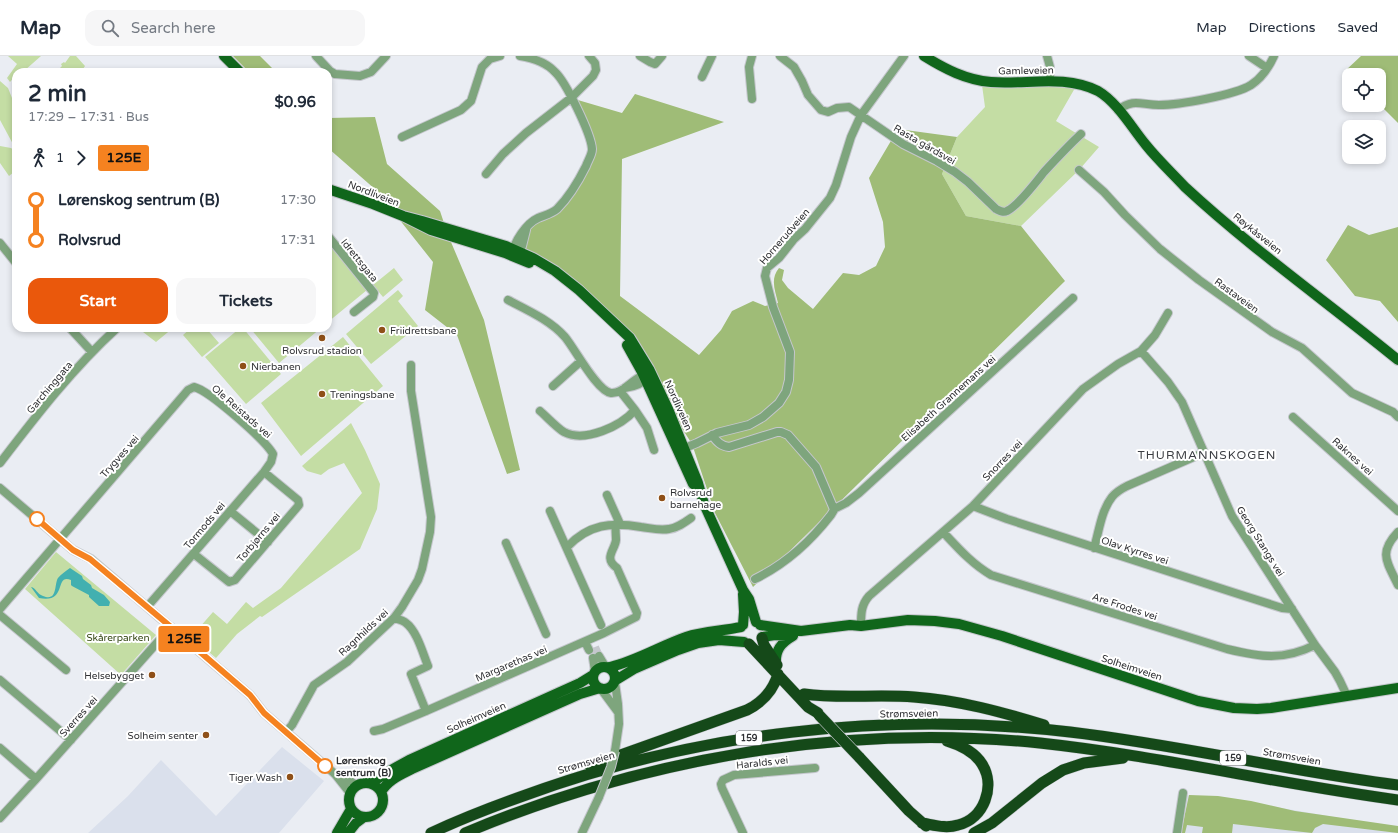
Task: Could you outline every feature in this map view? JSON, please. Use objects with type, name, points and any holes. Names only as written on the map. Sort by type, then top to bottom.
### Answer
[{"type":"highway","points":[[762,637],[764,645],[777,669],[808,707],[818,714],[909,811],[937,833]]},
{"type":"highway","points":[[746,643],[804,694],[812,703],[818,714]]},
{"type":"highway","points":[[473,815],[546,781],[748,710],[766,697],[773,686],[777,669]]},
{"type":"highway","points":[[804,694],[826,697],[897,696],[932,698],[1000,711],[1068,732]]},
{"type":"highway","name":"Strømsveien","points":[[431,833],[542,788],[604,769],[699,747],[763,736],[854,727],[922,724],[1006,726],[1068,732],[1144,742],[1328,775],[1398,785]]},
{"type":"highway","name":"159","points":[[465,833],[574,793],[645,773],[688,763],[737,754],[828,742],[899,738],[941,738],[1036,743],[1141,756],[1326,789],[1398,800]]},
{"type":"highway","points":[[922,822],[943,827],[950,827],[965,823],[979,811],[987,796],[988,781],[985,768],[979,759],[965,748],[941,738]]},
{"type":"highway","points":[[974,833],[992,823],[1042,783],[1063,770],[1084,763],[1141,756]]},
{"type":"main road","points":[[224,56],[236,68]]},
{"type":"main road","name":"Gamleveien","points":[[924,56],[948,70],[965,77],[978,80],[996,82],[1050,81],[1074,84],[1094,90],[1106,97],[1118,110]]},
{"type":"main road","name":"Røykåsveien","points":[[1118,110],[1156,157],[1197,197],[1264,254],[1398,360]]},
{"type":"main road","name":"Nordliveien","points":[[332,190],[403,216],[431,230],[515,252],[564,279],[588,298],[632,342],[681,450],[698,483],[704,504],[743,590],[749,599],[758,623],[763,629],[762,637]]},
{"type":"main road","name":"Nordliveien","points":[[743,590],[744,612],[742,626],[739,633],[746,643]]},
{"type":"main road","name":"Solheimveien","points":[[758,623],[802,631],[850,625],[861,626],[917,620],[935,620],[959,624],[1002,636],[1198,701],[1224,707],[1245,709],[1271,708],[1398,688]]},
{"type":"main road","points":[[600,688],[594,682],[594,673],[600,667],[624,663],[690,636],[742,626],[750,621],[758,623]]},
{"type":"main road","name":"Solheimveien","points":[[762,637],[775,635],[808,636],[851,630],[861,626]]},
{"type":"main road","points":[[777,669],[776,653],[780,645],[793,636]]},
{"type":"main road","points":[[381,792],[392,780],[412,769],[580,694],[600,688],[610,688],[615,681],[634,669],[678,650],[698,643],[720,640],[757,643],[762,637]]},
{"type":"main road","points":[[607,667],[615,674],[615,681]]},
{"type":"main road","name":"Solheimveien","points":[[371,783],[409,760],[580,683],[594,673]]},
{"type":"main road","points":[[348,833],[356,823],[364,817],[374,815],[383,803],[381,792],[377,786],[364,782],[353,789],[348,800],[351,809],[356,814],[364,817]]},
{"type":"main road","points":[[337,833],[351,809]]},
{"type":"street","points":[[316,56],[327,68]]},
{"type":"street","points":[[332,72],[336,74],[360,76],[371,72],[386,56]]},
{"type":"street","points":[[402,136],[461,110],[472,101],[482,67],[490,59],[500,56]]},
{"type":"street","points":[[515,252],[525,237],[526,229],[534,220],[548,215],[560,205],[581,176],[591,154],[592,148],[583,120],[556,72],[545,64],[520,56]]},
{"type":"street","points":[[486,174],[503,154],[526,133],[571,98],[593,76],[596,70],[595,63],[589,56]]},
{"type":"street","points":[[640,56],[655,64],[662,56]]},
{"type":"street","points":[[702,77],[712,56]]},
{"type":"street","points":[[752,56],[749,67],[752,99]]},
{"type":"street","points":[[780,56],[794,67],[802,80],[808,95],[822,110],[828,112],[837,108],[849,107],[861,115]]},
{"type":"street","name":"Hornerudveien","points":[[681,450],[712,435],[749,424],[763,417],[779,403],[786,392],[791,365],[790,352],[773,307],[765,276],[767,268],[779,258],[830,198],[836,185],[851,137],[861,115],[904,56]]},
{"type":"street","points":[[1047,56],[1050,67],[1050,81]]},
{"type":"street","points":[[1249,56],[1267,68]]},
{"type":"street","points":[[1118,110],[1132,102],[1158,105],[1173,104],[1231,93],[1252,84],[1259,78],[1274,56]]},
{"type":"street","name":"Rasta gårdsvei","points":[[861,115],[903,144],[955,172],[968,182],[996,209],[1004,212],[1010,210],[1019,201],[1057,158],[1081,134]]},
{"type":"street","name":"Rastaveien","points":[[1079,170],[1104,192],[1160,249],[1194,276],[1272,332],[1302,348],[1352,393],[1393,412],[1398,417]]},
{"type":"street","name":"Idrettsgata","points":[[332,241],[374,293],[373,296],[354,312]]},
{"type":"street","points":[[0,244],[12,258]]},
{"type":"street","name":"Elisabeth Grannemans vei","points":[[755,579],[773,570],[803,546],[829,518],[834,509],[846,503],[859,493],[1073,298]]},
{"type":"street","points":[[508,300],[552,325],[564,337],[604,390],[612,393],[622,390],[632,381],[647,376]]},
{"type":"street","name":"Snorres vei","points":[[861,626],[862,608],[865,601],[973,506],[1083,390],[1118,364],[1141,351],[1155,335],[1168,313]]},
{"type":"street","points":[[74,332],[92,352]]},
{"type":"street","name":"Garchinggata","points":[[0,463],[41,410],[92,352],[113,332]]},
{"type":"street","name":"Georg Stangs vei","points":[[1141,351],[1168,382],[1182,402],[1232,516],[1315,645],[1340,681],[1347,696]]},
{"type":"street","points":[[553,386],[581,361]]},
{"type":"street","name":"Ragnhilds vei","points":[[286,732],[295,720],[314,685],[347,662],[394,618],[418,580],[422,569],[430,532],[431,517],[411,391],[411,365]]},
{"type":"street","name":"Ole Reistads vei","points":[[194,387],[200,388],[220,403],[262,440],[273,454]]},
{"type":"street","name":"Trygves vei","points":[[0,609],[188,390],[194,387]]},
{"type":"street","points":[[622,390],[647,428],[654,450]]},
{"type":"street","points":[[540,410],[562,431],[569,434],[580,435],[597,432],[616,425],[628,418],[635,410]]},
{"type":"street","name":"Raknes vei","points":[[1293,417],[1398,511]]},
{"type":"street","points":[[712,435],[717,442],[725,447],[729,447],[777,432],[785,434],[816,467],[834,509]]},
{"type":"street","points":[[1094,548],[1106,508],[1112,497],[1117,492],[1127,486],[1203,452]]},
{"type":"street","name":"Tormods vei","points":[[147,607],[264,472],[271,462],[273,454]]},
{"type":"street","name":"Torbjørns vei","points":[[194,554],[229,582],[235,580],[268,542],[299,505],[298,500],[264,472]]},
{"type":"street","points":[[0,488],[73,550],[90,559],[171,627],[250,695],[264,713],[334,774],[343,776],[353,789]]},
{"type":"street","points":[[607,495],[618,524]]},
{"type":"street","name":"Olav Kyrres vei","points":[[973,506],[1094,548],[1282,608],[1292,608]]},
{"type":"street","points":[[230,511],[268,542]]},
{"type":"street","points":[[550,511],[601,625]]},
{"type":"street","points":[[567,547],[574,539],[584,533],[607,525],[618,524],[664,530],[677,526],[691,518]]},
{"type":"street","name":"Margarethas vei","points":[[374,731],[383,729],[426,712],[630,621],[637,616],[617,568],[614,567],[610,558],[611,551],[616,541],[618,524]]},
{"type":"street","name":"Are Frodes vei","points":[[943,532],[967,557],[991,575],[1227,649],[1263,656],[1279,656],[1300,652],[1315,645]]},
{"type":"street","points":[[1398,532],[1389,541],[1386,550],[1389,566],[1398,585]]},
{"type":"street","points":[[506,543],[546,634]]},
{"type":"street","points":[[0,615],[66,670]]},
{"type":"street","points":[[394,618],[406,622],[411,628],[428,666],[411,674],[426,712]]},
{"type":"street","name":"Sverres vei","points":[[0,818],[171,627]]},
{"type":"street","points":[[588,640],[592,648]]},
{"type":"street","points":[[594,673],[596,657],[607,667]]},
{"type":"street","points":[[0,680],[71,740]]},
{"type":"street","points":[[582,833],[599,797],[611,767],[615,751],[619,724],[615,681]]},
{"type":"street","points":[[600,688],[618,712]]},
{"type":"street","points":[[0,748],[36,778]]},
{"type":"street","name":"Haralds vei","points":[[743,833],[722,788],[721,784],[723,780],[729,776],[741,774],[815,768]]},
{"type":"street","points":[[1177,833],[1183,793]]},
{"type":"shaded area","points":[[282,747],[324,781],[279,833],[88,833],[128,796],[161,760],[216,816]]},
{"type":"shaded area","points":[[1184,795],[1230,799],[1398,828],[1398,833],[1177,833]]},
{"type":"green space","points":[[8,56],[41,56],[27,68],[14,68],[17,64]]},
{"type":"green space","points":[[70,56],[76,56],[85,66],[84,68],[60,68],[62,66],[61,64],[64,62],[65,63]]},
{"type":"green space","points":[[233,56],[260,56],[272,68],[245,68]]},
{"type":"green space","points":[[1361,56],[1398,56],[1398,123],[1386,111],[1386,68],[1348,68]]},
{"type":"green space","points":[[12,71],[12,80],[10,82],[7,78]]},
{"type":"green space","points":[[0,81],[8,88],[12,98],[12,142],[0,120]]},
{"type":"green space","points":[[982,85],[1075,88],[1056,121],[1099,147],[1079,170],[1021,226],[966,216],[942,174],[957,137],[985,107]]},
{"type":"green space","points":[[635,94],[724,122],[622,159],[620,296],[699,355],[721,330],[732,311],[753,301],[765,306],[778,303],[774,280],[776,272],[779,268],[784,270],[782,280],[788,288],[813,309],[843,273],[859,275],[876,266],[885,247],[883,222],[869,178],[898,129],[957,137],[942,174],[966,216],[1021,226],[1065,281],[753,587],[715,513],[692,444],[647,374],[630,343],[609,319],[518,244],[528,225],[556,210],[591,155],[590,139],[571,98],[622,113]]},
{"type":"green space","points":[[375,117],[387,164],[440,211],[448,235],[484,320],[520,470],[507,474],[457,335],[425,310],[433,262],[376,190],[332,152],[332,118]]},
{"type":"green space","points":[[0,146],[11,148],[12,174],[9,176],[0,163]]},
{"type":"green space","points":[[1348,225],[1369,235],[1398,227],[1398,322],[1380,301],[1355,296],[1326,260]]},
{"type":"green space","points":[[332,248],[367,290],[332,319]]},
{"type":"green space","points":[[394,268],[403,280],[383,297],[373,285]]},
{"type":"green space","name":"Friidrettsbane","points":[[398,290],[403,296],[398,301],[418,326],[371,364],[346,334]]},
{"type":"green space","points":[[143,332],[168,332],[156,342]]},
{"type":"green space","points":[[186,332],[209,332],[219,343],[202,357],[183,335]]},
{"type":"green space","name":"Nierbanen","points":[[235,332],[246,332],[281,374],[246,404],[205,357]]},
{"type":"green space","points":[[253,332],[316,332],[279,363]]},
{"type":"green space","name":"Treningsbane","points":[[343,337],[383,386],[301,456],[261,403]]},
{"type":"green space","points":[[351,423],[380,484],[377,509],[360,549],[262,617],[260,616],[237,634],[216,658],[191,637],[213,612],[227,624],[246,602],[253,608],[281,588],[362,493],[344,463],[329,469],[321,475],[307,471],[302,466]]},
{"type":"green space","name":"Skårerparken","points":[[56,552],[156,635],[121,675],[25,589]]},
{"type":"green space","points":[[1189,795],[1218,796],[1251,801],[1295,811],[1398,826],[1398,833],[1323,824],[1315,828],[1312,833],[1233,824],[1232,833],[1202,833],[1203,827],[1187,825],[1185,833],[1181,833]]},
{"type":"water","points":[[70,568],[82,576],[92,588],[104,595],[110,602],[109,606],[99,606],[89,597],[89,595],[72,586],[71,580],[66,579],[63,581],[54,597],[48,599],[39,598],[31,587],[41,595],[51,597],[55,592],[58,578]]},
{"type":"tunnel","points":[[595,647],[599,656]]},
{"type":"bus line","name":"125E","points":[[37,519],[73,550],[90,559],[171,627],[250,695],[264,713],[325,766]]},
{"type":"place","name":"Friidrettsbane","points":[[382,330]]},
{"type":"place","name":"Rolvsrud stadion","points":[[322,338]]},
{"type":"place","name":"Nierbanen","points":[[243,366]]},
{"type":"place","name":"Treningsbane","points":[[322,394]]},
{"type":"place","name":"Rolvsrud barnehage","points":[[662,498]]},
{"type":"place","name":"Helsebygget","points":[[152,675]]},
{"type":"place","name":"Solheim senter","points":[[206,735]]},
{"type":"place","name":"Lørenskog sentrum (B)","points":[[325,766]]},
{"type":"place","name":"Tiger Wash","points":[[290,777]]},
{"type":"district","name":"THURMANNSKOGEN","points":[[1207,455]]}]
